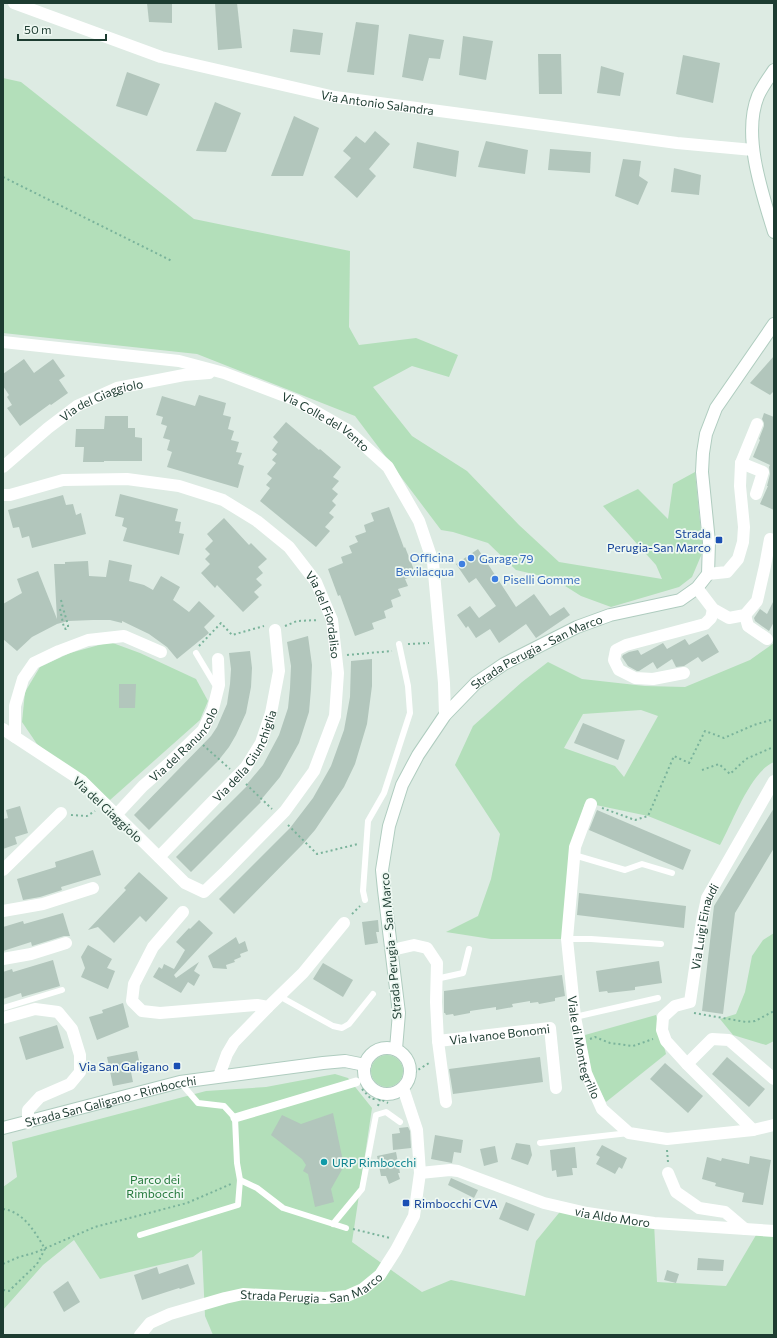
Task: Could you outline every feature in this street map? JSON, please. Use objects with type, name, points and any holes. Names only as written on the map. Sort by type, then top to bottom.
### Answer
[{"type":"street","name":"Via Antonio Salandra","points":[[14,3],[161,57],[334,97],[677,143],[753,150]]},
{"type":"street","points":[[774,70],[757,97],[752,122],[753,150],[774,232]]},
{"type":"street","points":[[757,424],[741,463],[740,486],[744,527],[743,542],[738,559],[728,572],[708,574],[709,542],[702,472],[706,434],[716,408],[774,324]]},
{"type":"street","name":"Via Colle del Vento","points":[[3,342],[179,361],[219,372],[295,400],[346,428],[388,467],[419,522],[433,562],[441,643],[445,715]]},
{"type":"street","name":"Via del Giaggiolo","points":[[3,467],[48,428],[83,402],[117,388],[184,374],[219,372]]},
{"type":"street","points":[[741,463],[763,472],[756,494]]},
{"type":"street","name":"Via del Fiordaliso","points":[[3,495],[10,496],[63,480],[127,479],[179,486],[223,500],[257,521],[289,547],[316,582],[332,620],[338,673],[335,716],[314,771],[280,817],[226,872],[204,892],[186,883],[159,857]]},
{"type":"street","points":[[697,588],[713,609],[729,618],[745,615],[758,601],[766,566],[770,539]]},
{"type":"street","name":"Strada Perugia - San Marco","points":[[396,1048],[399,1014],[382,870],[388,826],[402,785],[418,755],[445,715],[482,679],[504,664],[577,627],[610,615],[680,600],[697,588],[708,574]]},
{"type":"street","points":[[684,673],[653,679],[635,678],[619,670],[614,660],[616,650],[626,645],[705,624],[711,618],[713,609]]},
{"type":"street","points":[[745,615],[748,626],[767,639]]},
{"type":"street","name":"Via della Giunchiglia","points":[[159,857],[246,767],[261,743],[271,712],[279,671],[275,630]]},
{"type":"street","points":[[15,737],[15,706],[23,679],[34,663],[59,651],[88,640],[124,636],[161,652]]},
{"type":"street","name":"Via del Ranuncolo","points":[[117,814],[143,786],[203,730],[213,709],[218,689],[218,659]]},
{"type":"street","name":"Via del Giaggiolo","points":[[3,729],[82,781],[159,857]]},
{"type":"street","name":"Via Luigi Einaudi","points":[[672,1009],[675,1006],[690,1002],[702,921],[707,898],[774,781]]},
{"type":"street","name":"Viale di Montegrillo","points":[[591,804],[576,845],[574,856],[567,939],[575,1017],[586,1073],[602,1109],[629,1133]]},
{"type":"street","points":[[3,870],[61,813]]},
{"type":"street","points":[[3,912],[43,904],[93,888]]},
{"type":"street","points":[[183,912],[153,947],[134,984],[132,1001],[142,1011],[160,1013],[257,1005],[268,1007]]},
{"type":"street","points":[[219,1076],[226,1054],[234,1042],[303,973],[344,923]]},
{"type":"street","points":[[3,959],[31,954],[66,943]]},
{"type":"street","name":"Via Ivanoe Bonomi","points":[[392,950],[414,945],[427,948],[437,963],[436,1002],[438,1042],[446,1102]]},
{"type":"street","points":[[3,1018],[35,1009],[58,1012],[72,1029],[80,1054],[80,1072],[70,1084],[40,1097],[28,1110],[28,1123]]},
{"type":"street","points":[[672,1009],[663,1017],[662,1030],[666,1041],[753,1130]]},
{"type":"street","name":"Via Ivanoe Bonomi","points":[[438,1042],[550,1028],[556,1088]]},
{"type":"street","points":[[687,1064],[712,1039],[729,1040],[774,1079]]},
{"type":"street","points":[[388,1047],[396,1048],[408,1059],[410,1075],[408,1082],[397,1092],[382,1094],[375,1091],[366,1080],[364,1065],[368,1058],[377,1050],[388,1047]]},
{"type":"street","name":"Strada San Galigano - Rimbocchi","points":[[3,1128],[28,1123],[180,1082],[323,1063],[345,1061],[364,1065]]},
{"type":"street","points":[[235,1118],[356,1082]]},
{"type":"street","name":"Strada Perugia - San Marco","points":[[140,1335],[150,1323],[170,1314],[225,1298],[243,1294],[325,1298],[347,1296],[363,1289],[380,1275],[396,1250],[414,1216],[420,1173],[417,1130],[403,1088]]},
{"type":"street","points":[[629,1133],[667,1139],[753,1130],[774,1126]]},
{"type":"street","name":"via Aldo Moro","points":[[420,1173],[450,1170],[458,1171],[544,1203],[587,1213],[654,1223],[774,1231]]},
{"type":"street","points":[[668,1172],[676,1192],[699,1208],[725,1212],[745,1228]]},
{"type":"lane","points":[[365,900],[363,891],[368,821],[384,794],[410,713],[408,686],[399,644]]},
{"type":"lane","points":[[197,650],[218,689]]},
{"type":"lane","points":[[574,856],[625,870],[642,864],[672,873]]},
{"type":"lane","points":[[567,939],[591,939],[661,944]]},
{"type":"lane","points":[[436,979],[463,973],[469,948]]},
{"type":"lane","points":[[3,1008],[62,990]]},
{"type":"lane","points":[[279,996],[333,1026],[342,1028],[349,1024],[373,994]]},
{"type":"lane","points":[[575,1017],[658,998]]},
{"type":"lane","points":[[140,1235],[238,1205],[240,1180],[237,1163],[235,1118],[224,1106],[198,1103],[180,1082]]},
{"type":"lane","points":[[333,1224],[362,1189],[376,1115],[386,1112],[400,1122]]},
{"type":"lane","points":[[540,1143],[629,1133]]},
{"type":"lane","points":[[240,1180],[258,1188],[283,1208],[346,1228]]},
{"type":"path","points":[[3,177],[172,261]]},
{"type":"path","points":[[60,608],[64,628],[66,629],[68,628],[68,625],[61,600]]},
{"type":"path","points":[[197,650],[221,623],[232,635],[264,626],[275,630],[297,620],[332,620]]},
{"type":"path","points":[[336,656],[392,651],[399,644],[441,643]]},
{"type":"path","points":[[591,804],[635,820],[648,816],[674,756],[689,763],[705,731],[724,738],[754,724],[774,719]]},
{"type":"path","points":[[195,737],[317,854],[367,841]]},
{"type":"path","points":[[702,770],[719,764],[730,774],[746,759],[774,748]]},
{"type":"path","points":[[61,813],[87,816],[106,804]]},
{"type":"path","points":[[672,1009],[746,1022],[755,1021],[774,1011]]},
{"type":"path","points":[[580,1043],[595,1037],[610,1043],[633,1046],[655,1039],[662,1030]]},
{"type":"path","points":[[410,1075],[440,1056]]},
{"type":"path","points":[[356,1082],[371,1099],[380,1099]]},
{"type":"path","points":[[667,1139],[668,1172]]},
{"type":"path","points":[[3,1264],[19,1257],[45,1249],[95,1227],[187,1203],[240,1180]]},
{"type":"path","points":[[3,1209],[19,1214],[33,1229],[45,1249]]},
{"type":"path","points":[[346,1228],[392,1238]]},
{"type":"path","points":[[3,1290],[9,1291],[37,1264],[45,1249]]},
{"type":"green space","points":[[3,78],[21,82],[194,219],[350,251],[349,327],[359,345],[416,338],[458,355],[449,377],[412,366],[373,387],[412,436],[467,471],[519,525],[559,562],[662,579],[656,565],[603,506],[638,489],[668,519],[673,484],[695,472],[703,551],[692,577],[679,587],[611,607],[581,596],[554,579],[516,570],[488,543],[453,532],[441,530],[355,416],[197,354],[3,333]]},
{"type":"green space","points":[[110,642],[140,653],[196,679],[208,701],[200,720],[110,800],[37,744],[22,722],[25,692],[40,667],[70,653]]},
{"type":"green space","points":[[774,643],[774,762],[765,767],[757,776],[743,799],[720,845],[648,816],[591,804],[592,802],[585,803],[572,845],[562,939],[491,939],[446,932],[478,916],[491,879],[500,834],[455,765],[473,726],[522,682],[548,662],[582,679],[645,686],[685,687],[750,660]],"holes":[[[641,710],[658,716],[624,777],[615,766],[564,748],[583,714]]]},
{"type":"green space","points":[[774,933],[774,1041],[766,1045],[733,1035],[720,1019],[736,1014],[745,992],[752,956],[763,940]]},
{"type":"green space","points":[[656,1015],[666,1054],[606,1102],[590,1071],[585,1035]]},
{"type":"green space","points":[[384,1055],[390,1055],[400,1062],[403,1071],[402,1077],[396,1084],[390,1087],[384,1087],[374,1080],[371,1074],[371,1068],[378,1058]]},
{"type":"green space","name":"Parco dei Rimbocchi","points":[[335,1074],[348,1078],[372,1108],[352,1242],[422,1292],[451,1280],[525,1296],[536,1241],[563,1208],[654,1223],[657,1282],[726,1286],[759,1230],[774,1231],[774,1335],[213,1335],[205,1316],[202,1250],[193,1257],[100,1279],[74,1240],[43,1265],[3,1310],[3,1187],[17,1177],[12,1142],[206,1091],[266,1087]]},
{"type":"building","points":[[147,3],[172,3],[172,23],[149,22]]},
{"type":"building","points":[[215,3],[237,3],[242,48],[218,50]]},
{"type":"building","points":[[356,22],[379,25],[374,75],[347,72]]},
{"type":"building","points":[[293,29],[323,33],[320,55],[290,52]]},
{"type":"building","points":[[409,34],[444,40],[440,59],[429,58],[423,81],[402,77]]},
{"type":"building","points":[[463,36],[493,41],[486,80],[459,75]]},
{"type":"building","points":[[538,54],[561,54],[562,94],[539,94]]},
{"type":"building","points":[[683,55],[720,63],[713,103],[676,94]]},
{"type":"building","points":[[601,66],[624,73],[620,96],[597,93]]},
{"type":"building","points":[[127,72],[160,84],[147,116],[116,106]]},
{"type":"building","points":[[215,102],[241,113],[226,152],[196,151]]},
{"type":"building","points":[[294,116],[319,128],[303,176],[271,176]]},
{"type":"building","points":[[375,131],[390,144],[369,169],[376,176],[357,198],[334,177],[351,158],[343,151],[356,136],[365,143]]},
{"type":"building","points":[[486,141],[528,150],[525,174],[478,167]]},
{"type":"building","points":[[417,142],[459,151],[456,177],[413,168]]},
{"type":"building","points":[[550,149],[591,152],[590,173],[548,170]]},
{"type":"building","points":[[623,159],[641,161],[639,176],[648,182],[638,205],[615,196]]},
{"type":"building","points":[[674,168],[701,175],[699,195],[671,192]]},
{"type":"building","points":[[774,356],[774,391],[770,395],[750,383]]},
{"type":"building","points":[[24,359],[34,373],[53,359],[65,376],[59,380],[68,393],[20,426],[7,408],[12,405],[7,397],[9,395],[3,386],[3,374]]},
{"type":"building","points":[[199,395],[226,403],[223,415],[231,417],[228,429],[234,431],[231,440],[239,442],[236,452],[242,453],[238,464],[244,466],[238,488],[167,467],[172,452],[167,450],[170,440],[163,438],[167,426],[161,424],[163,417],[156,415],[162,396],[195,406]]},
{"type":"building","points":[[764,413],[774,417],[774,510],[760,504],[768,486],[770,465],[753,457],[764,426],[762,419]]},
{"type":"building","points":[[105,416],[128,416],[128,428],[135,428],[135,437],[142,438],[142,461],[83,462],[84,447],[75,447],[76,429],[104,429]]},
{"type":"building","points":[[286,422],[341,467],[333,477],[339,481],[332,489],[338,494],[332,501],[336,505],[329,513],[334,517],[325,527],[330,531],[316,547],[260,501],[270,488],[266,485],[272,478],[267,474],[276,463],[272,460],[277,454],[272,450],[278,442],[273,437]]},
{"type":"building","points":[[120,494],[178,509],[175,521],[181,522],[179,533],[184,534],[179,555],[123,541],[127,528],[122,526],[124,518],[115,516]]},
{"type":"building","points":[[63,495],[66,505],[73,504],[76,515],[81,513],[86,534],[32,548],[29,536],[22,538],[19,527],[13,528],[8,510]]},
{"type":"building","points":[[389,507],[416,575],[405,579],[408,586],[398,589],[401,596],[391,600],[393,607],[384,611],[386,618],[372,623],[374,629],[355,636],[340,595],[338,596],[328,569],[343,563],[341,557],[352,553],[349,546],[358,542],[355,536],[366,532],[364,525],[374,521],[371,513]]},
{"type":"building","points":[[224,518],[249,545],[251,543],[267,559],[258,567],[263,573],[256,579],[262,585],[254,592],[259,597],[243,612],[217,585],[215,588],[201,573],[210,564],[205,559],[210,554],[205,549],[213,541],[207,534]]},
{"type":"building","points":[[478,549],[516,607],[534,594],[550,616],[564,607],[570,615],[536,638],[526,624],[499,643],[490,629],[476,638],[468,626],[466,628],[457,615],[470,606],[479,618],[496,606],[476,578],[469,583],[456,564]]},
{"type":"building","points":[[109,560],[132,565],[129,581],[144,585],[153,590],[161,576],[180,587],[173,600],[189,612],[199,601],[215,616],[204,627],[209,633],[177,659],[167,647],[149,634],[122,621],[122,623],[110,620],[68,621],[57,624],[32,637],[17,651],[3,639],[3,604],[22,593],[17,579],[38,571],[57,619],[54,564],[88,561],[89,576],[106,577]]},
{"type":"building","points":[[774,600],[774,622],[769,631],[755,621],[754,618],[760,609],[767,614]]},
{"type":"building","points":[[708,634],[719,652],[702,662],[698,657],[684,666],[676,667],[672,659],[657,669],[653,662],[637,671],[628,666],[622,657],[629,652],[638,650],[641,655],[663,643],[667,649],[685,639],[689,645]]},
{"type":"building","points":[[308,636],[312,665],[311,689],[309,712],[299,743],[280,777],[260,801],[261,802],[191,872],[176,857],[248,785],[247,784],[263,765],[279,735],[288,708],[291,666],[287,642]]},
{"type":"building","points":[[250,651],[252,668],[251,687],[246,713],[236,735],[218,761],[149,830],[134,815],[211,736],[217,727],[227,704],[231,669],[229,653]]},
{"type":"building","points":[[372,659],[372,686],[367,724],[355,764],[344,787],[315,830],[234,914],[219,899],[290,828],[313,798],[331,766],[344,730],[350,697],[351,661]]},
{"type":"building","points":[[119,684],[136,684],[135,708],[119,708]]},
{"type":"building","points":[[583,723],[625,740],[618,760],[574,743]]},
{"type":"building","points":[[20,806],[28,833],[15,837],[17,844],[3,849],[3,819],[8,818],[6,810]]},
{"type":"building","points":[[774,808],[774,848],[735,913],[723,1014],[702,1011],[714,906]]},
{"type":"building","points":[[597,810],[691,850],[683,870],[589,830]]},
{"type":"building","points":[[93,850],[101,875],[61,887],[62,890],[40,897],[23,900],[17,879],[56,867],[55,862]]},
{"type":"building","points":[[139,872],[168,898],[146,922],[140,916],[114,943],[98,927],[88,930],[126,890],[124,888]]},
{"type":"building","points":[[579,893],[686,906],[684,928],[577,915]]},
{"type":"building","points":[[63,913],[70,936],[64,936],[32,946],[31,942],[3,951],[3,927],[23,921],[24,924]]},
{"type":"building","points":[[199,920],[213,933],[174,975],[176,978],[199,962],[194,971],[200,975],[194,986],[188,982],[181,993],[153,977],[159,967],[162,969],[164,964],[174,969],[185,950],[176,942]]},
{"type":"building","points":[[378,920],[379,932],[376,932],[378,943],[365,945],[362,922]]},
{"type":"building","points":[[236,937],[239,944],[245,941],[248,951],[240,954],[241,957],[234,960],[235,962],[226,965],[227,969],[213,968],[208,956]]},
{"type":"building","points":[[88,945],[112,959],[107,968],[115,971],[108,989],[81,977],[85,968],[81,957]]},
{"type":"building","points":[[53,960],[60,986],[22,997],[21,993],[3,999],[3,972],[12,969],[13,972]]},
{"type":"building","points":[[659,961],[662,983],[635,987],[635,990],[608,993],[607,991],[599,992],[596,971]]},
{"type":"building","points":[[323,963],[353,980],[343,997],[313,979]]},
{"type":"building","points":[[562,975],[565,996],[555,998],[555,1001],[539,1004],[538,1002],[530,1003],[530,1001],[512,1004],[513,1007],[496,1010],[496,1007],[470,1011],[470,1013],[454,1016],[453,1014],[446,1015],[444,1013],[444,991]]},
{"type":"building","points":[[123,1003],[129,1027],[97,1040],[89,1017],[103,1013],[102,1010]]},
{"type":"building","points":[[57,1025],[64,1048],[26,1060],[19,1037]]},
{"type":"building","points":[[137,1051],[141,1070],[131,1072],[133,1082],[113,1086],[107,1057]]},
{"type":"building","points":[[540,1057],[543,1082],[453,1094],[449,1069]]},
{"type":"building","points":[[727,1057],[765,1089],[749,1107],[712,1074]]},
{"type":"building","points":[[665,1063],[703,1096],[688,1113],[650,1079]]},
{"type":"building","name":"URP Rimbocchi","points":[[333,1113],[344,1166],[331,1189],[334,1202],[315,1207],[308,1174],[303,1171],[306,1165],[302,1159],[271,1135],[282,1115],[301,1124]]},
{"type":"building","points":[[408,1127],[410,1131],[411,1148],[393,1150],[392,1134],[400,1133],[399,1128]]},
{"type":"building","points":[[435,1135],[463,1140],[461,1153],[454,1152],[452,1163],[431,1159]]},
{"type":"building","points":[[516,1143],[530,1145],[532,1155],[528,1165],[511,1159]]},
{"type":"building","points":[[602,1145],[627,1158],[622,1169],[619,1167],[615,1174],[596,1164],[600,1157],[596,1155]]},
{"type":"building","points":[[495,1146],[498,1162],[484,1166],[480,1149]]},
{"type":"building","points":[[575,1147],[577,1168],[572,1168],[573,1175],[557,1177],[556,1170],[552,1171],[550,1150]]},
{"type":"building","points":[[396,1152],[400,1179],[389,1184],[386,1176],[381,1176],[377,1156]]},
{"type":"building","points":[[750,1156],[771,1160],[763,1205],[742,1202],[744,1193],[715,1186],[716,1183],[702,1179],[707,1157],[721,1161],[722,1158],[749,1164]]},
{"type":"building","points":[[451,1178],[478,1190],[474,1198],[448,1185]]},
{"type":"building","points":[[506,1202],[535,1214],[528,1231],[499,1219]]},
{"type":"building","points":[[698,1258],[724,1260],[723,1271],[697,1270]]},
{"type":"building","points":[[188,1264],[195,1284],[142,1300],[134,1275],[157,1267],[159,1274]]},
{"type":"building","points":[[667,1270],[679,1274],[676,1283],[664,1280]]},
{"type":"building","points":[[68,1281],[80,1302],[64,1312],[53,1292]]},
{"type":"place","name":"Strada Perugia-San Marco","points":[[719,540]]},
{"type":"place","name":"Garage 79","points":[[471,558]]},
{"type":"place","name":"Officina Bevilacqua","points":[[462,564]]},
{"type":"place","name":"Piselli Gomme","points":[[495,579]]},
{"type":"place","name":"Via San Galigano","points":[[177,1066]]},
{"type":"place","name":"URP Rimbocchi","points":[[324,1162]]},
{"type":"place","name":"Rimbocchi CVA","points":[[406,1203]]}]
